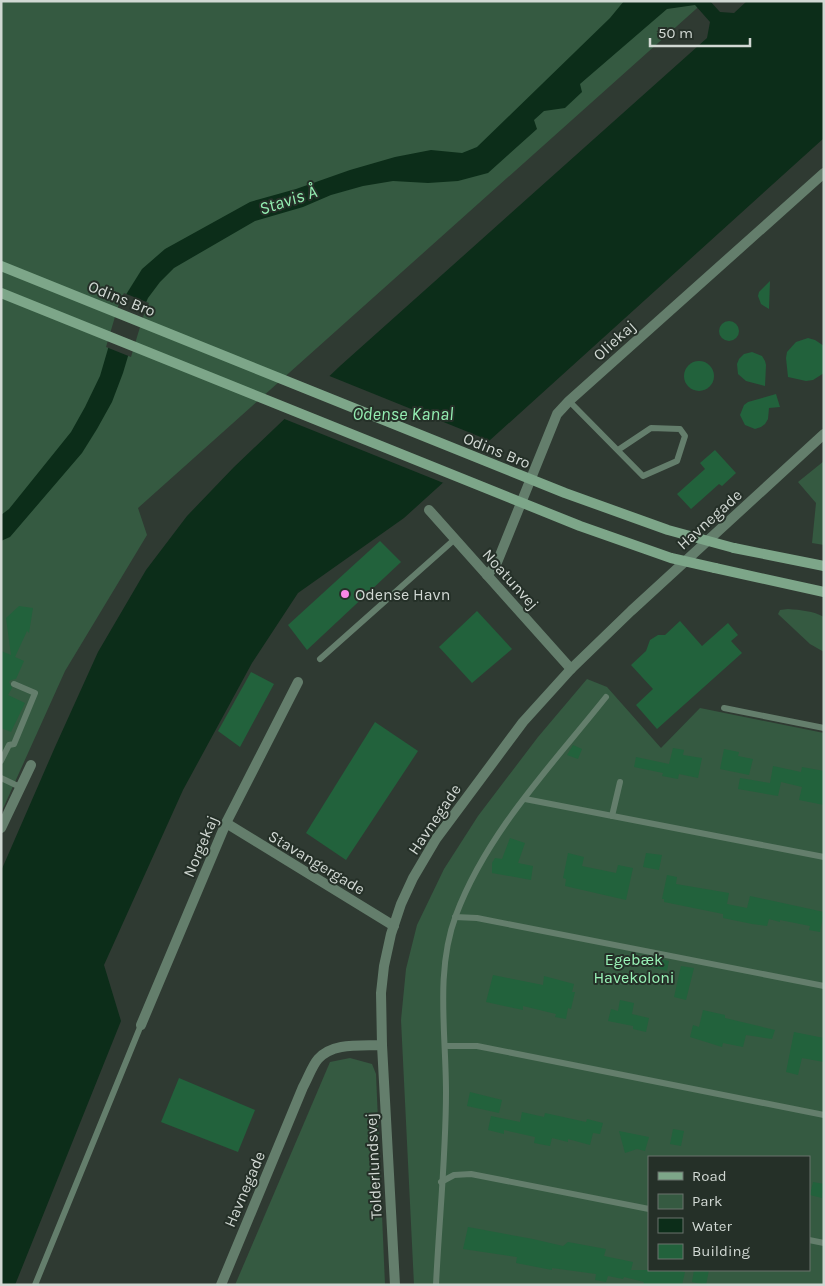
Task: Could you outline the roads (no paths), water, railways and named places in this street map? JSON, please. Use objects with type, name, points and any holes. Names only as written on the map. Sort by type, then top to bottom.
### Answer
[{"type":"main road","name":"Odins Bro","points":[[1,266],[565,493],[668,530],[734,548],[824,566]]},
{"type":"main road","points":[[1,293],[580,526],[672,558],[824,592]]},
{"type":"street","name":"Oliekaj","points":[[487,575],[496,565],[557,414],[569,401],[824,173]]},
{"type":"street","name":"Havnegade","points":[[221,1285],[303,1087],[317,1060],[329,1049],[382,1045],[384,966],[394,926],[401,904],[436,839],[523,722],[571,669],[631,610],[824,434]]},
{"type":"street","name":"Noatunvej","points":[[429,510],[571,669]]},
{"type":"street","name":"Norgekaj","points":[[141,1025],[226,823],[298,682]]},
{"type":"street","points":[[1,828],[31,765]]},
{"type":"street","name":"Stavangergade","points":[[226,823],[394,926]]},
{"type":"street","name":"Tolderlundsvej","points":[[382,1045],[395,1285]]},
{"type":"lane","points":[[569,401],[643,476],[677,462],[685,436],[680,429],[651,428],[618,450]]},
{"type":"lane","points":[[320,659],[455,539]]},
{"type":"lane","points":[[1,761],[9,745],[14,744],[35,693],[14,684]]},
{"type":"lane","points":[[436,1285],[446,1091],[443,1010],[444,978],[455,917],[467,888],[484,857],[525,799],[606,697]]},
{"type":"lane","points":[[724,708],[824,728]]},
{"type":"lane","points":[[1,778],[20,787]]},
{"type":"lane","points":[[612,816],[620,782]]},
{"type":"lane","points":[[525,799],[824,857]]},
{"type":"lane","points":[[455,917],[477,918],[824,986]]},
{"type":"lane","points":[[35,1285],[141,1025]]},
{"type":"lane","points":[[445,1046],[477,1046],[824,1115]]},
{"type":"lane","points":[[441,1182],[454,1175],[471,1174],[648,1209]]},
{"type":"lane","points":[[810,1240],[824,1243]]},
{"type":"water","name":"Odense Kanal","points":[[624,1],[710,1],[720,12],[734,13],[747,1],[824,1],[824,138],[404,518],[298,593],[252,663],[183,790],[104,965],[121,1021],[15,1285],[1,1285],[1,871],[98,652],[146,570],[187,516],[234,467],[340,366],[707,38],[710,22],[695,5],[667,9],[580,84],[582,92],[565,108],[544,111],[534,120],[537,129],[488,173],[458,181],[428,183],[393,181],[363,186],[331,195],[303,207],[255,221],[174,268],[148,298],[140,316],[112,402],[82,453],[10,537],[1,541],[1,515],[9,509],[71,432],[100,376],[122,301],[142,269],[165,249],[250,202],[395,157],[431,150],[462,153],[477,147],[610,18]]},
{"type":"place","name":"Odense Havn","points":[[345,594]]},
{"type":"water label","name":"Stavis Å","points":[[288,200]]},
{"type":"park label","name":"Egebæk Havekoloni","points":[[634,968]]}]
